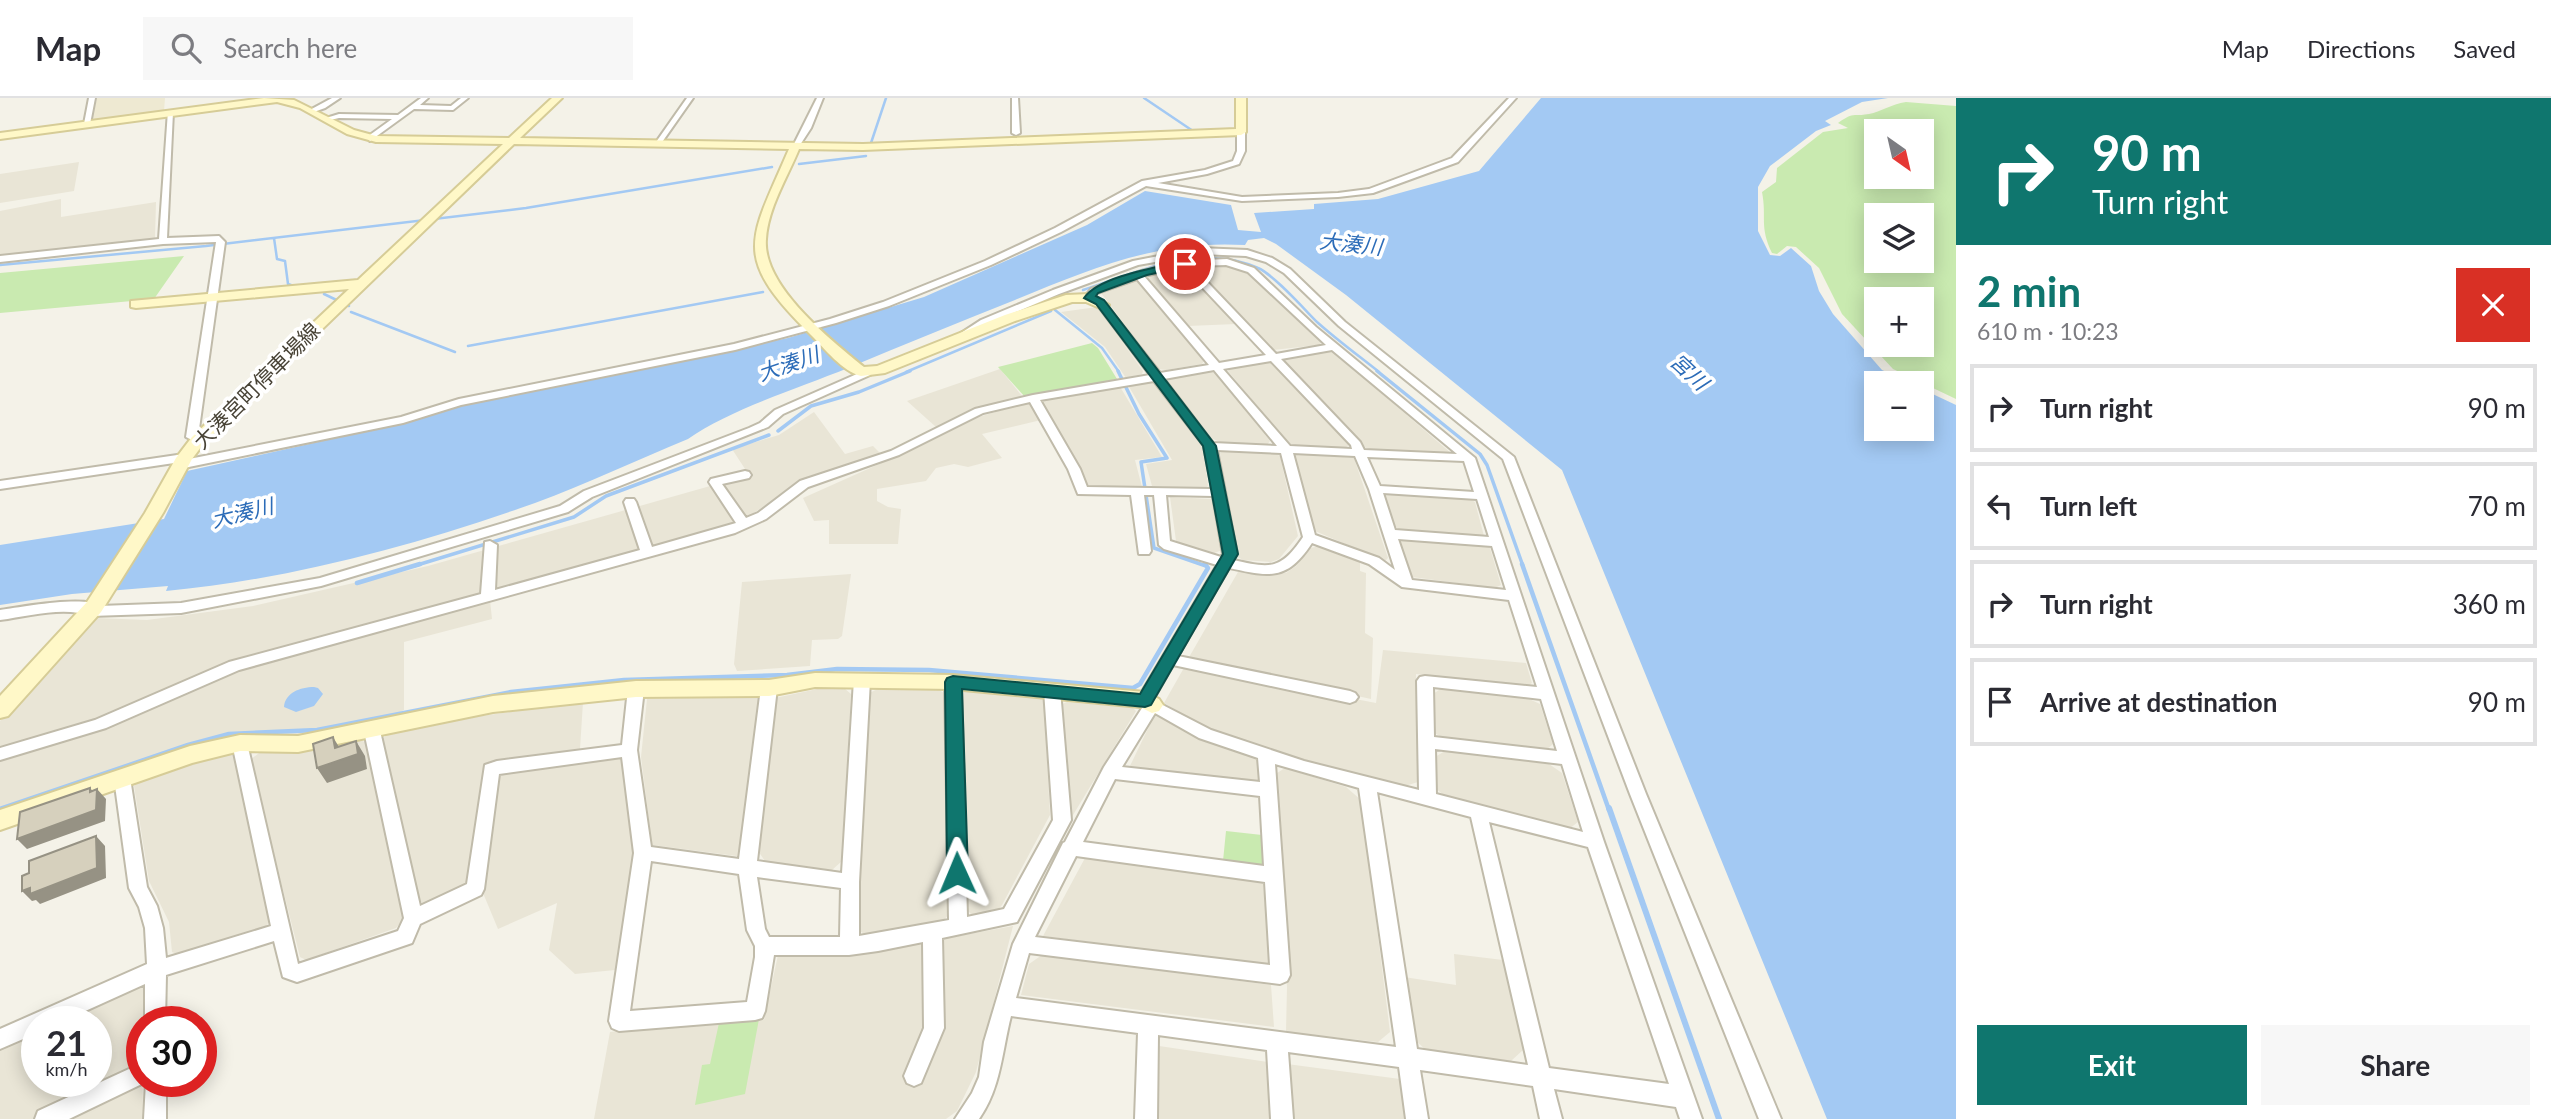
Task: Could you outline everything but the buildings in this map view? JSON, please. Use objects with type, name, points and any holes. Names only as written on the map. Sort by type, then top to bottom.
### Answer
[{"type":"street","points":[[87,124],[92,98]]},
{"type":"street","points":[[311,111],[337,98]]},
{"type":"street","points":[[370,139],[425,98]]},
{"type":"street","points":[[412,107],[453,108],[465,98]]},
{"type":"street","name":"大湊宮町停車場線","points":[[0,710],[93,607],[153,513],[182,461],[198,440],[557,98]]},
{"type":"street","points":[[657,143],[690,98]]},
{"type":"street","points":[[820,98],[807,128],[795,146],[765,220],[760,237],[760,254],[772,283],[862,371]]},
{"type":"street","points":[[1015,98],[1016,133]]},
{"type":"street","points":[[0,485],[182,461],[403,420],[459,402],[735,347],[814,327],[886,304],[988,263],[1058,230],[1145,183],[1207,172],[1236,162],[1241,151],[1241,98]]},
{"type":"street","points":[[1145,183],[1242,199],[1370,191],[1455,160],[1513,98]]},
{"type":"street","points":[[0,136],[277,99],[293,99],[348,132],[370,139],[890,147],[1241,132]]},
{"type":"street","points":[[163,241],[170,112]]},
{"type":"street","points":[[326,119],[339,116],[399,117]]},
{"type":"street","points":[[0,259],[214,238],[220,245],[192,437],[198,440]]},
{"type":"street","points":[[957,338],[984,322],[1136,263],[1200,251],[1247,253],[1269,260],[1287,271],[1342,324],[1508,457],[1638,794],[1770,1119]]},
{"type":"street","points":[[966,1119],[980,1100],[989,1077],[994,1042],[1022,944],[1069,848],[1149,703],[1170,659],[1230,554],[1210,446],[1096,301],[1094,291],[1185,264],[1227,262],[1251,270],[1333,347],[1469,458],[1595,842],[1691,1119]]},
{"type":"street","points":[[1185,264],[1356,444],[1375,489],[1407,584]]},
{"type":"street","points":[[1139,276],[1286,449],[1309,537]]},
{"type":"street","points":[[136,304],[212,295],[360,284]]},
{"type":"street","points":[[0,615],[56,607],[181,608],[234,600],[368,570],[564,509],[587,494],[764,425],[779,411],[862,371],[1072,298],[1096,301]]},
{"type":"street","points":[[0,754],[100,724],[234,666],[648,554],[744,525],[762,516],[803,484],[895,453],[979,411],[1115,382],[1333,347]]},
{"type":"street","points":[[1033,398],[1074,469],[1082,491],[1219,494]]},
{"type":"street","points":[[1210,446],[1469,458]]},
{"type":"street","points":[[744,525],[715,482],[745,475]]},
{"type":"street","points":[[1375,489],[1481,496]]},
{"type":"street","points":[[1148,491],[1164,542],[1169,546],[1226,563],[1278,569],[1287,565],[1309,537]]},
{"type":"street","points":[[1144,551],[1148,491]]},
{"type":"street","points":[[630,502],[648,554]]},
{"type":"street","points":[[1390,534],[1497,542]]},
{"type":"street","points":[[1309,537],[1374,561],[1407,584],[1515,596]]},
{"type":"street","points":[[488,597],[490,545]]},
{"type":"street","points":[[1170,659],[1350,697]]},
{"type":"street","points":[[0,820],[190,755],[240,743],[298,744],[372,731],[493,704],[636,689],[769,688],[815,680],[862,680],[953,682],[1052,690],[1149,703],[1205,734],[1266,754],[1367,784],[1595,842]]},
{"type":"street","points":[[849,946],[850,882],[862,680]]},
{"type":"street","points":[[1428,799],[1425,681],[1548,694]]},
{"type":"street","points":[[953,682],[958,928]]},
{"type":"street","points":[[636,689],[629,750],[643,853],[620,1021],[755,1010],[765,957],[764,946],[756,930],[747,867],[769,688]]},
{"type":"street","points":[[1010,916],[1062,820],[1052,690]]},
{"type":"street","points":[[240,743],[290,971],[297,973],[405,937],[413,918],[372,731]]},
{"type":"street","points":[[1428,743],[1569,759]]},
{"type":"street","points":[[413,918],[475,889],[491,770],[497,767],[629,750]]},
{"type":"street","points":[[1022,944],[1280,975],[1266,754]]},
{"type":"street","points":[[1110,772],[1268,790]]},
{"type":"street","points":[[122,778],[138,888],[148,906],[154,928],[157,969],[156,1006]]},
{"type":"street","points":[[1367,784],[1417,1119]]},
{"type":"street","points":[[1478,812],[1551,1119]]},
{"type":"street","points":[[1069,848],[1273,875]]},
{"type":"street","points":[[643,853],[850,882]]},
{"type":"street","points":[[764,946],[849,946],[932,933],[1010,916],[1034,919]]},
{"type":"street","points":[[75,1006],[157,969],[281,931]]},
{"type":"street","points":[[914,1076],[934,1028],[932,933]]},
{"type":"street","points":[[1006,1006],[1683,1097]]},
{"type":"street","points":[[1146,1119],[1148,1025]]},
{"type":"street","points":[[0,1040],[21,1031]]},
{"type":"street","points":[[1277,1041],[1282,1119]]},
{"type":"street","points":[[46,1119],[126,1081]]},
{"type":"street","points":[[155,1119],[156,1097]]},
{"type":"shaded area","points":[[97,98],[165,98],[164,111],[92,121]]},
{"type":"shaded area","points":[[79,162],[74,191],[0,203],[0,174]]},
{"type":"shaded area","points":[[61,199],[61,217],[156,202],[155,238],[0,255],[0,211]]},
{"type":"shaded area","points":[[1223,264],[1245,271],[1321,343],[1273,350],[1194,268]]},
{"type":"shaded area","points":[[1184,269],[1236,324],[1188,326],[1146,278],[1147,275]]},
{"type":"shaded area","points":[[1132,280],[1137,281],[1204,361],[1202,364],[1158,369],[1101,293]]},
{"type":"shaded area","points":[[1097,307],[1143,371],[1142,374],[1126,378],[1105,347],[1061,312]]},
{"type":"shaded area","points":[[1327,351],[1335,353],[1452,454],[1366,448],[1284,362],[1285,359]]},
{"type":"shaded area","points":[[1273,363],[1349,445],[1345,448],[1296,446],[1288,443],[1228,371],[1230,368]]},
{"type":"shaded area","points":[[1000,369],[1022,396],[979,408],[936,427],[907,401]]},
{"type":"shaded area","points":[[1209,371],[1216,373],[1270,441],[1267,445],[1220,442],[1213,439],[1167,381]]},
{"type":"shaded area","points":[[1155,382],[1204,450],[1208,486],[1205,489],[1152,486],[1146,464],[1172,460],[1128,385]]},
{"type":"shaded area","points":[[1119,385],[1162,457],[1135,460],[1142,487],[1090,487],[1086,485],[1037,401]]},
{"type":"shaded area","points":[[1029,402],[1041,420],[982,434],[1002,458],[968,467],[954,464],[936,468],[926,481],[877,489],[877,501],[888,507],[901,509],[898,544],[829,544],[829,520],[814,521],[803,498],[897,456],[965,421]]},
{"type":"shaded area","points":[[814,412],[845,454],[873,446],[882,455],[802,481],[737,524],[233,662],[77,727],[0,750],[0,721],[96,618],[147,620],[253,606],[428,566],[749,475],[732,449],[779,435]]},
{"type":"shaded area","points":[[1225,450],[1274,453],[1280,456],[1298,536],[1279,559],[1271,562],[1243,560],[1238,557],[1220,453]]},
{"type":"shaded area","points":[[1299,453],[1354,458],[1388,558],[1385,561],[1315,531],[1294,455]]},
{"type":"shaded area","points":[[1387,493],[1470,499],[1475,502],[1484,536],[1401,530],[1394,526],[1382,496]]},
{"type":"shaded area","points":[[1170,497],[1212,499],[1222,550],[1212,554],[1176,541]]},
{"type":"shaded area","points":[[1404,539],[1484,544],[1490,548],[1501,585],[1495,588],[1412,577],[1399,542]]},
{"type":"shaded area","points":[[1321,546],[1360,562],[1360,571],[1366,573],[1365,633],[1373,638],[1371,699],[1188,659],[1238,572],[1286,573],[1296,566],[1310,548]]},
{"type":"shaded area","points":[[851,574],[842,636],[838,639],[812,640],[810,666],[737,671],[734,664],[742,582]]},
{"type":"shaded area","points":[[490,600],[492,619],[404,642],[404,710],[373,726],[303,737],[249,736],[0,812],[0,758],[99,729],[235,670]]},
{"type":"shaded area","points":[[1383,650],[1526,663],[1532,683],[1526,687],[1416,674],[1418,782],[1405,786],[1305,761],[1208,729],[1164,703],[1185,666],[1376,703]]},
{"type":"shaded area","points":[[822,688],[844,688],[851,694],[842,861],[832,870],[765,861],[758,851],[775,698]]},
{"type":"shaded area","points":[[1442,688],[1527,698],[1540,704],[1553,744],[1545,751],[1448,741],[1433,732],[1433,694]]},
{"type":"shaded area","points":[[878,689],[938,689],[945,694],[949,914],[942,922],[868,936],[856,929],[869,693]]},
{"type":"shaded area","points":[[966,691],[1039,697],[1044,701],[1050,815],[1002,905],[998,910],[973,916],[966,909],[959,694]]},
{"type":"shaded area","points":[[762,696],[744,857],[652,845],[641,757],[647,699]]},
{"type":"shaded area","points":[[583,702],[580,749],[491,762],[485,766],[467,881],[461,888],[426,904],[416,901],[382,739],[387,735],[459,719]]},
{"type":"shaded area","points":[[1067,702],[1133,708],[1136,711],[1070,820],[1060,705]]},
{"type":"shaded area","points":[[1156,712],[1199,737],[1257,758],[1260,784],[1129,768]]},
{"type":"shaded area","points":[[360,740],[365,742],[369,753],[404,919],[396,928],[306,960],[300,957],[250,760],[259,753],[296,752]]},
{"type":"shaded area","points":[[1445,751],[1549,764],[1562,773],[1578,822],[1569,829],[1446,797],[1434,787],[1435,757]]},
{"type":"shaded area","points":[[230,753],[235,755],[270,921],[265,927],[177,954],[172,952],[169,922],[149,881],[134,786],[142,780]]},
{"type":"shaded area","points":[[621,757],[633,854],[615,970],[575,974],[549,950],[557,903],[498,929],[483,893],[499,777],[507,772]]},
{"type":"shaded area","points":[[1285,768],[1346,787],[1361,800],[1390,1032],[1378,1042],[1286,1032],[1287,987],[1274,775]]},
{"type":"shaded area","points":[[1085,858],[1263,882],[1270,965],[1043,936]]},
{"type":"shaded area","points":[[1013,926],[976,1072],[957,1111],[946,1119],[594,1119],[610,1032],[682,1023],[764,1020],[778,955],[876,951]]},
{"type":"shaded area","points":[[1454,954],[1503,960],[1523,1050],[1511,1061],[1427,1051],[1413,1038],[1404,977],[1456,985]]},
{"type":"shaded area","points":[[1042,955],[1271,985],[1274,1027],[1021,995],[1029,964]]},
{"type":"shaded area","points":[[145,981],[144,1006],[126,1006],[126,1097],[143,1097],[143,1119],[0,1119],[0,1047],[21,1037],[21,1097],[112,1097],[112,1006],[90,1006]]},
{"type":"shaded area","points":[[1159,1046],[1268,1062],[1271,1119],[1157,1119]]},
{"type":"shaded area","points":[[1287,1064],[1400,1079],[1405,1119],[1291,1119]]},
{"type":"green space","points":[[1906,102],[1956,106],[1956,399],[1934,389],[1934,371],[1897,371],[1882,357],[1934,357],[1934,287],[1864,287],[1864,338],[1842,314],[1819,268],[1796,247],[1787,246],[1777,254],[1772,253],[1766,236],[1762,192],[1776,182],[1777,168],[1823,132],[1848,128],[1838,123],[1847,117],[1873,113]]},
{"type":"green space","points":[[184,256],[154,299],[0,313],[0,273]]},
{"type":"green space","points":[[1092,343],[1117,379],[1025,397],[998,367]]},
{"type":"green space","points":[[1226,831],[1262,835],[1265,867],[1223,861]]},
{"type":"green space","points":[[759,1019],[745,1094],[695,1105],[702,1065],[710,1064],[719,1023]]},
{"type":"water","points":[[1541,98],[1888,98],[1862,102],[1825,121],[1831,125],[1816,131],[1770,166],[1758,187],[1758,231],[1770,255],[1780,256],[1791,248],[1811,266],[1819,291],[1833,314],[1864,349],[1864,357],[1871,357],[1884,371],[1864,371],[1864,441],[1934,441],[1934,395],[1956,405],[1956,1119],[1827,1119],[1562,470],[1346,295],[1264,238],[1248,240],[1245,245],[1183,247],[1099,267],[765,400],[723,418],[688,439],[554,496],[445,533],[353,558],[260,578],[166,591],[168,586],[72,594],[0,605],[0,545],[164,519],[187,471],[408,422],[462,406],[788,338],[924,297],[1087,225],[1145,191],[1231,205],[1238,230],[1261,232],[1254,213],[1314,209],[1314,204],[1378,199],[1479,171]]},
{"type":"water","points":[[314,687],[323,694],[314,706],[296,712],[284,707],[287,698],[294,692]]},
{"type":"waterway","points":[[871,143],[886,98]]},
{"type":"waterway","points":[[1144,98],[1193,131]]},
{"type":"waterway","points":[[799,164],[866,156]]},
{"type":"waterway","points":[[0,265],[206,246],[526,208],[772,167]]},
{"type":"waterway","points":[[274,238],[277,259],[285,261],[288,284],[291,285]]},
{"type":"waterway","points":[[1083,290],[1170,262],[1215,258],[1237,261],[1258,268],[1272,277],[1317,322],[1379,372]]},
{"type":"waterway","points":[[468,346],[763,292]]},
{"type":"waterway","points":[[324,294],[349,306]]},
{"type":"waterway","points":[[1055,310],[1102,348],[1119,372]]},
{"type":"waterway","points":[[906,372],[1051,311]]},
{"type":"waterway","points":[[351,312],[455,352]]},
{"type":"waterway","points":[[778,431],[811,406],[859,392],[910,371]]},
{"type":"waterway","points":[[1118,371],[1139,414],[1167,458],[1141,462],[1154,548],[1206,566]]},
{"type":"waterway","points":[[1377,371],[1480,454],[1487,465],[1523,566]]},
{"type":"waterway","points":[[414,566],[574,517],[606,496],[769,435]]},
{"type":"waterway","points":[[357,583],[420,564]]},
{"type":"waterway","points":[[0,809],[188,745],[229,734],[317,730],[511,692],[624,680],[787,675],[837,669],[929,670],[1133,688],[1140,684],[1208,568],[1205,564]]},
{"type":"waterway","points":[[1522,564],[1609,810]]},
{"type":"waterway","points":[[1609,808],[1719,1119]]},
{"type":"route","points":[[957,873],[953,682],[1145,701],[1230,554],[1210,446],[1100,302],[1089,298],[1094,291],[1145,273],[1185,264]]},
{"type":"water label","name":"大湊川","points":[[1351,243]]},
{"type":"water label","name":"大湊川","points":[[788,363]]},
{"type":"water label","name":"宮川","points":[[1690,371]]},
{"type":"water label","name":"大湊川","points":[[242,512]]}]
